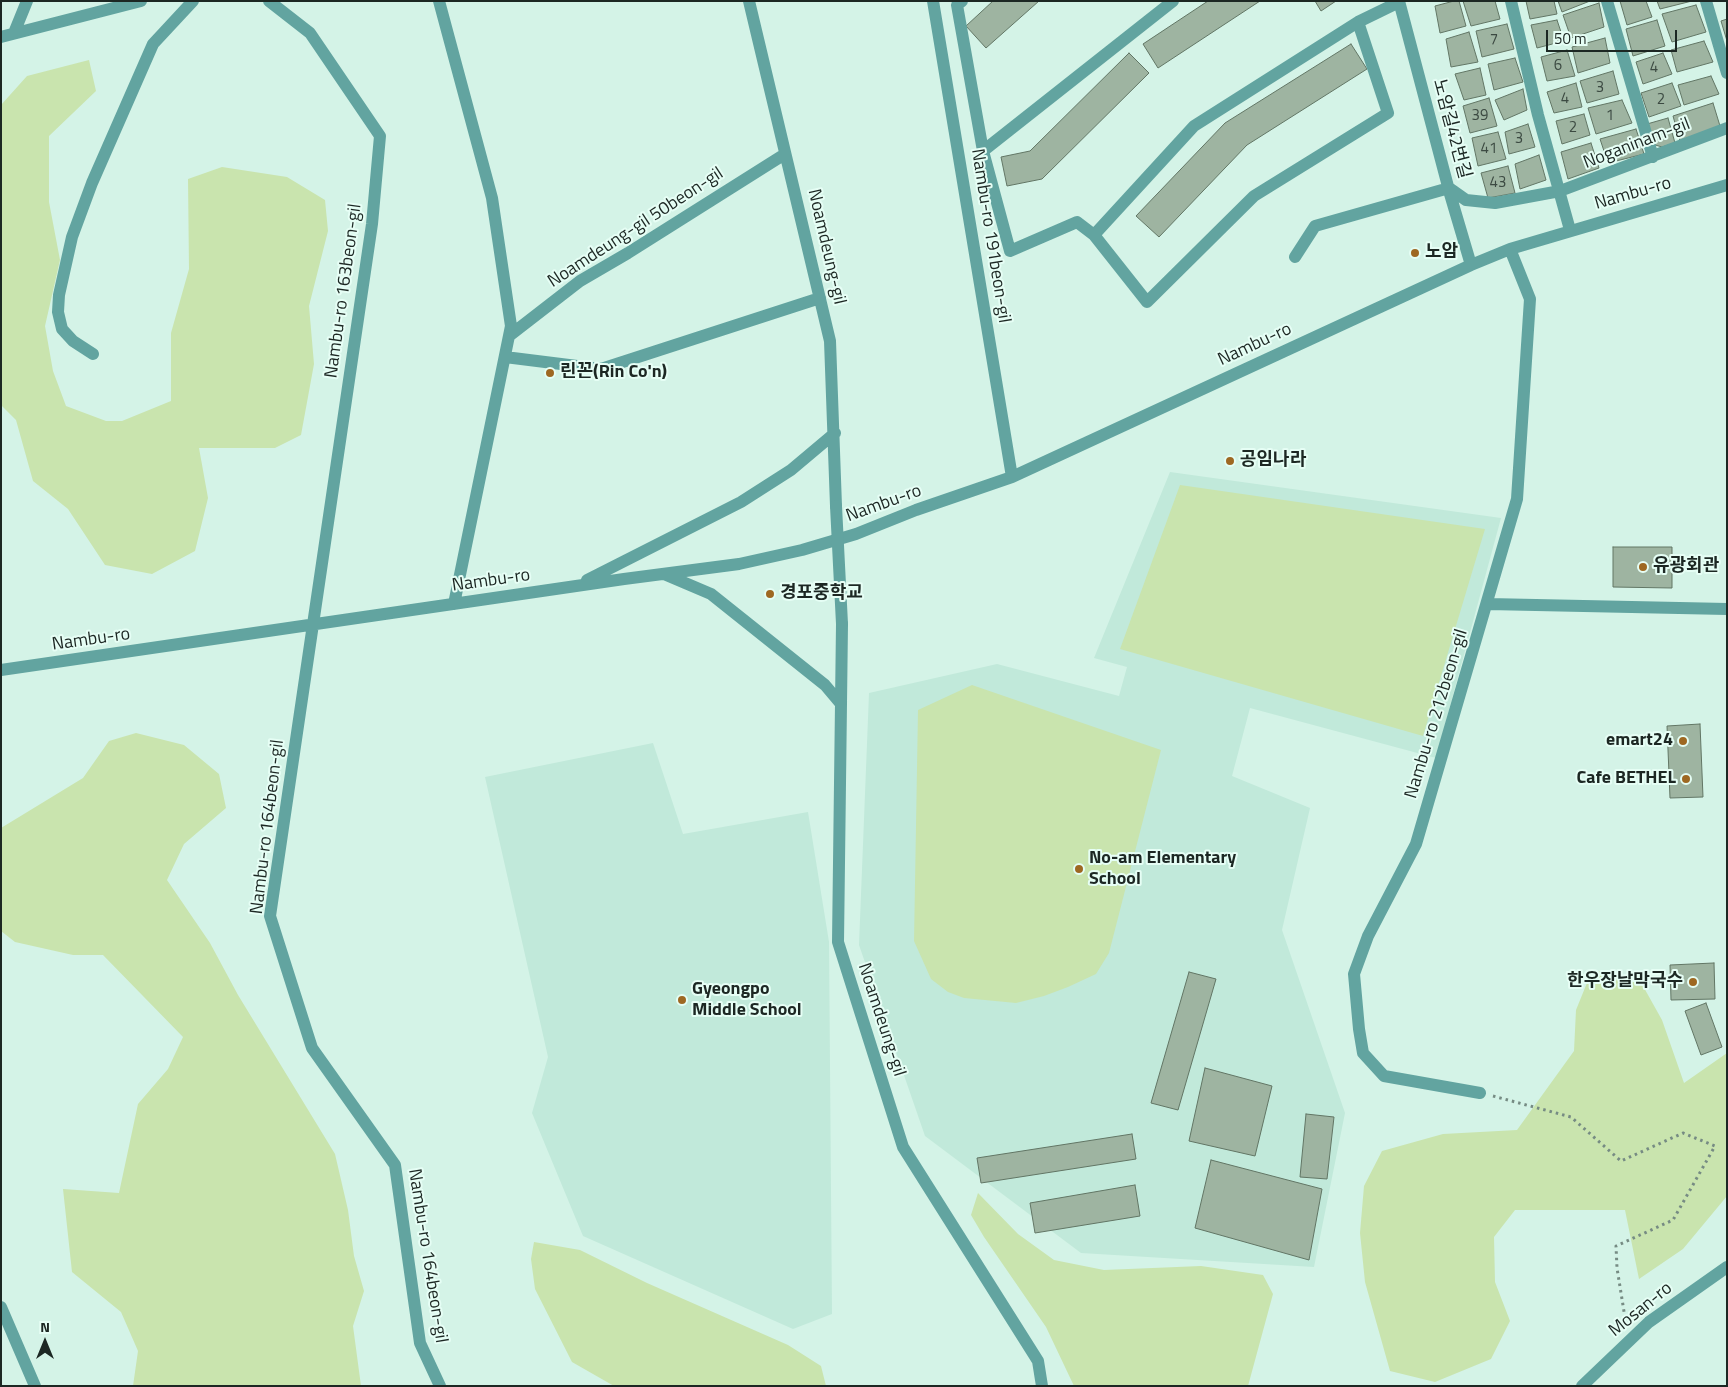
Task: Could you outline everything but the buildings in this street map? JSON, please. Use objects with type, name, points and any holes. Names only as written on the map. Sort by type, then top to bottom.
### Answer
[{"type":"street","points":[[14,34],[27,1]]},
{"type":"street","points":[[1,37],[141,1]]},
{"type":"street","points":[[93,354],[73,340],[62,328],[58,312],[59,295],[72,237],[95,174],[153,44],[193,1]]},
{"type":"street","name":"Nambu-ro 163beon-gil","points":[[269,1],[310,33],[380,136],[371,234],[314,624]]},
{"type":"street","points":[[439,1],[492,198],[511,326],[454,604]]},
{"type":"street","name":"Noamdeung-gil","points":[[749,1],[830,341],[842,624],[838,942],[903,1147],[1038,1361],[1042,1386]]},
{"type":"street","name":"Nambu-ro 191beon-gil","points":[[933,1],[1012,476]]},
{"type":"street","points":[[962,1],[957,5],[984,151],[1010,251],[1077,222],[1094,235],[1147,302],[1254,196],[1388,113],[1358,22]]},
{"type":"street","points":[[984,151],[1173,1]]},
{"type":"street","points":[[1094,235],[1194,126],[1358,22],[1399,1]]},
{"type":"street","name":"노암길42번길","points":[[1399,1],[1471,265]]},
{"type":"street","points":[[1511,1],[1538,115],[1570,230]]},
{"type":"street","points":[[1607,1],[1653,158]]},
{"type":"street","points":[[1706,1],[1726,65]]},
{"type":"street","name":"Noganinam-gil","points":[[1449,188],[1466,200],[1494,203],[1560,191],[1653,158],[1727,128]]},
{"type":"street","name":"Noamdeung-gil 50beon-gil","points":[[509,336],[580,281],[785,154]]},
{"type":"street","name":"Nambu-ro","points":[[1,670],[574,586],[739,564],[802,550],[856,534],[916,510],[1012,476],[1471,265],[1510,249],[1727,185]]},
{"type":"street","points":[[1295,258],[1315,226],[1449,188]]},
{"type":"street","name":"Nambu-ro 212beon-gil","points":[[1480,1093],[1384,1076],[1363,1053],[1354,974],[1368,936],[1416,844],[1488,604],[1517,499],[1530,299],[1510,249]]},
{"type":"street","points":[[505,357],[601,369],[820,298]]},
{"type":"street","points":[[574,586],[741,502],[790,470],[835,433]]},
{"type":"street","points":[[664,574],[711,594],[825,685],[841,704]]},
{"type":"street","points":[[1488,604],[1727,609]]},
{"type":"street","name":"Nambu-ro 164beon-gil","points":[[314,624],[270,916],[312,1048],[395,1164],[420,1343],[440,1386]]},
{"type":"street","name":"Mosan-ro","points":[[1582,1386],[1649,1322],[1727,1267]]},
{"type":"street","points":[[1,1307],[35,1386]]},
{"type":"path","points":[[1480,1093],[1571,1117],[1621,1161],[1683,1133],[1715,1146],[1673,1220],[1616,1246],[1617,1268],[1629,1342]]},
{"type":"shaded area","name":"No-am Elementary School","points":[[1170,472],[1501,518],[1436,758],[1250,708],[1232,776],[1310,808],[1282,930],[1345,1113],[1314,1267],[1081,1253],[925,1136],[859,945],[869,693],[997,664],[1119,696],[1127,667],[1094,658]]},
{"type":"shaded area","name":"Gyeongpo Middle School","points":[[653,743],[683,834],[808,812],[829,942],[832,1314],[793,1329],[583,1236],[532,1113],[548,1057],[485,777]]},
{"type":"green space","points":[[89,60],[96,91],[49,136],[49,202],[60,260],[45,326],[53,371],[66,406],[106,421],[122,421],[171,401],[171,333],[189,269],[188,179],[222,167],[287,177],[325,200],[328,231],[309,306],[314,364],[301,435],[275,448],[199,448],[208,498],[195,551],[152,574],[105,565],[68,509],[33,481],[16,420],[1,405],[1,105],[27,76]]},
{"type":"green space","points":[[1180,485],[1485,529],[1423,736],[1120,649]]},
{"type":"green space","points":[[972,685],[1161,750],[1109,953],[1096,974],[1044,996],[1016,1003],[964,998],[948,992],[931,979],[914,941],[918,710]]},
{"type":"green space","points":[[136,733],[184,745],[219,774],[226,808],[184,844],[167,880],[210,943],[238,995],[335,1154],[348,1210],[354,1256],[364,1291],[353,1326],[361,1386],[133,1386],[138,1351],[121,1312],[72,1272],[63,1189],[119,1193],[138,1104],[168,1069],[183,1037],[103,955],[73,955],[15,942],[1,931],[1,828],[83,778],[109,741]]},
{"type":"green space","points":[[1604,970],[1643,986],[1662,1020],[1684,1083],[1727,1053],[1727,1196],[1683,1249],[1639,1279],[1625,1210],[1515,1210],[1494,1237],[1495,1282],[1510,1321],[1491,1359],[1435,1382],[1390,1371],[1365,1282],[1360,1233],[1364,1186],[1382,1151],[1443,1134],[1517,1130],[1574,1051],[1576,1010],[1591,973]]},
{"type":"green space","points":[[978,1193],[1018,1234],[1054,1260],[1104,1270],[1201,1266],[1263,1275],[1273,1294],[1248,1386],[1074,1386],[1046,1327],[971,1215]]},
{"type":"green space","points":[[534,1242],[580,1250],[647,1283],[788,1345],[821,1366],[826,1386],[614,1386],[572,1362],[535,1289],[531,1259]]},
{"type":"place","name":"노암","points":[[1415,253]]},
{"type":"place","name":"린꼰(Rin Co'n)","points":[[550,373]]},
{"type":"place","name":"공임나라","points":[[1230,461]]},
{"type":"place","name":"유광회관","points":[[1643,567]]},
{"type":"place","name":"경포중학교","points":[[770,594]]},
{"type":"place","name":"emart24","points":[[1683,741]]},
{"type":"place","name":"Cafe BETHEL","points":[[1686,779]]},
{"type":"place","name":"No-am Elementary School","points":[[1079,869]]},
{"type":"place","name":"한우장날막국수","points":[[1693,982]]},
{"type":"place","name":"Gyeongpo Middle School","points":[[682,1000]]}]
